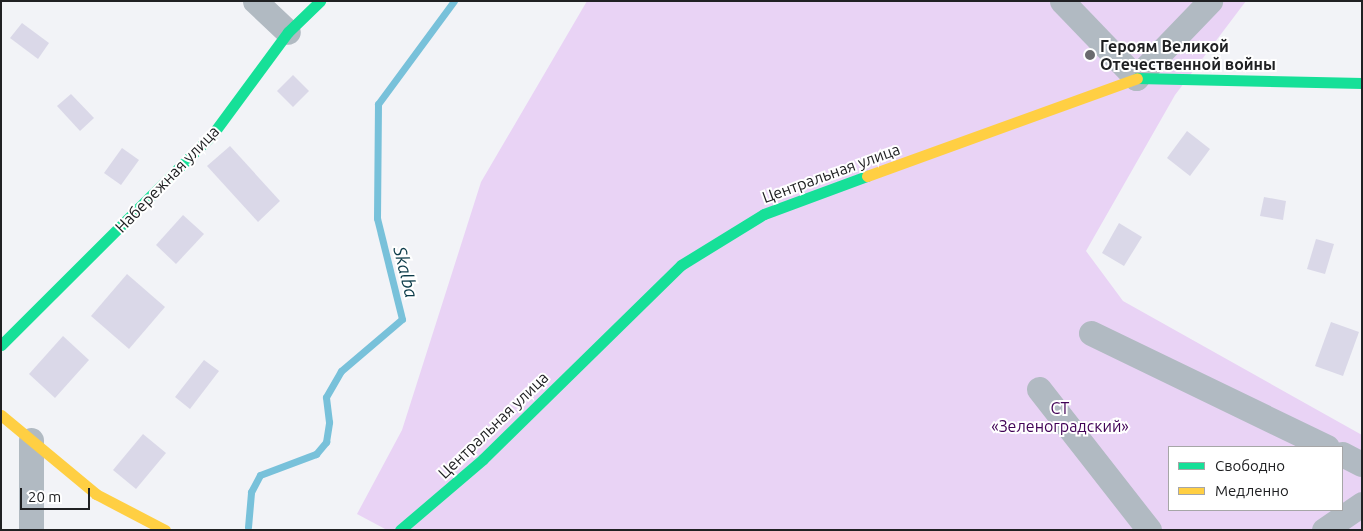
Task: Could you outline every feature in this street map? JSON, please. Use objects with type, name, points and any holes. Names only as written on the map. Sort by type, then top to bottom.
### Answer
[{"type":"street","points":[[255,1],[288,32]]},
{"type":"street","name":"Набережная улица","points":[[1,346],[212,135],[288,32],[320,1]]},
{"type":"street","points":[[1062,1],[1136,78],[1210,1]]},
{"type":"street","name":"Центральная улица","points":[[400,530],[413,522],[483,459],[681,265],[756,219],[1136,78],[1362,83]]},
{"type":"street","points":[[1090,333],[1325,446]]},
{"type":"street","points":[[1038,389],[1149,530]]},
{"type":"street","points":[[1,415],[96,494],[165,530]]},
{"type":"street","points":[[31,440],[31,530]]},
{"type":"street","points":[[1343,454],[1362,464]]},
{"type":"street","points":[[1324,530],[1362,504]]},
{"type":"green space","name":"СТ «Зеленоградский»","points":[[587,1],[1246,1],[1175,95],[1086,251],[1123,301],[1362,435],[1362,530],[387,530],[357,514],[402,430],[481,182]]},
{"type":"building","points":[[22,23],[49,43],[38,59],[10,38]]},
{"type":"building","points":[[293,75],[309,91],[293,107],[277,91]]},
{"type":"building","points":[[71,94],[94,118],[80,131],[57,106]]},
{"type":"building","points":[[1187,131],[1210,149],[1190,176],[1167,158]]},
{"type":"building","points":[[230,146],[280,201],[258,222],[207,166]]},
{"type":"building","points":[[122,148],[139,160],[121,185],[104,173]]},
{"type":"building","points":[[1264,197],[1286,201],[1283,220],[1260,216]]},
{"type":"building","points":[[183,215],[204,234],[176,264],[156,245]]},
{"type":"building","points":[[1119,223],[1142,237],[1124,266],[1102,253]]},
{"type":"building","points":[[1316,239],[1334,244],[1325,274],[1307,269]]},
{"type":"building","points":[[127,274],[165,307],[129,349],[91,316]]},
{"type":"building","points":[[1331,322],[1359,332],[1343,376],[1315,366]]},
{"type":"building","points":[[63,336],[89,360],[55,398],[29,374]]},
{"type":"building","points":[[204,360],[219,371],[190,409],[175,397]]},
{"type":"building","points":[[143,434],[166,453],[136,489],[113,470]]},
{"type":"waterway","name":"Skalba","points":[[248,527],[251,492],[260,475],[316,454],[326,442],[329,422],[326,397],[341,371],[402,319],[377,218],[378,104],[454,1]]},
{"type":"traffic: fast","points":[[1,345],[212,135],[288,32],[320,1]]},
{"type":"traffic: fast","points":[[1137,78],[1362,83]]},
{"type":"traffic: fast","points":[[400,530],[483,459],[681,265],[764,214],[867,176]]},
{"type":"traffic: slow","points":[[867,176],[1137,78]]},
{"type":"traffic: slow","points":[[1,415],[96,494],[165,530]]},
{"type":"place","name":"Героям Великой Отечественной войны","points":[[1090,55]]}]
